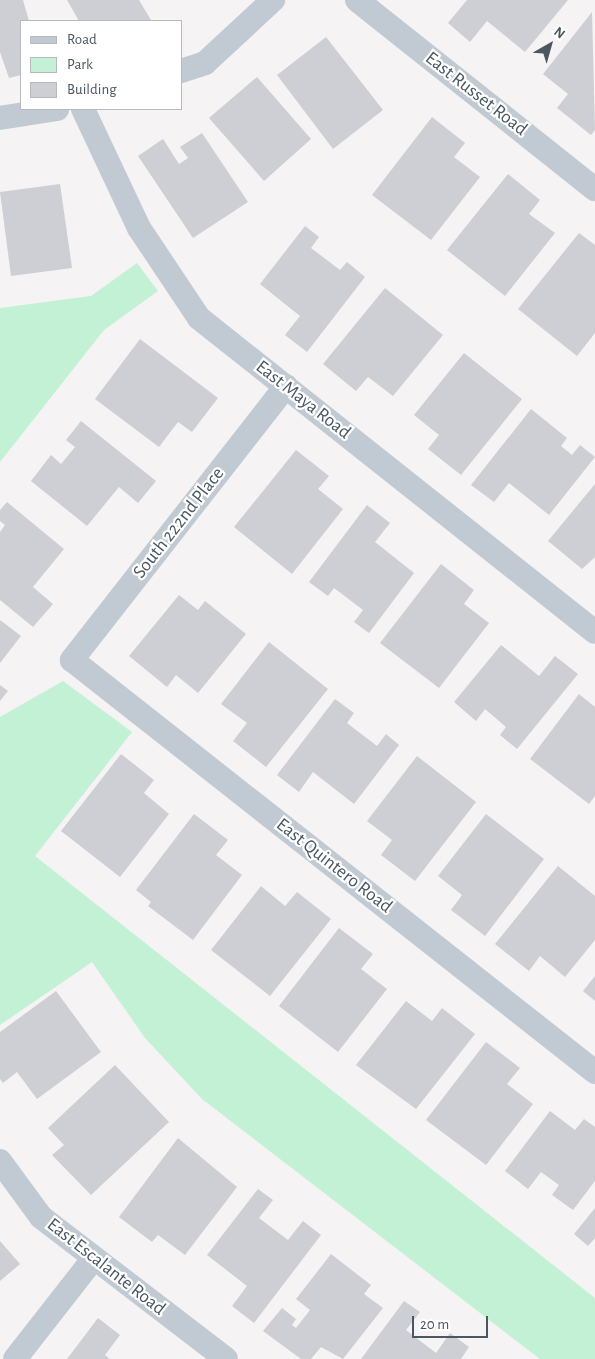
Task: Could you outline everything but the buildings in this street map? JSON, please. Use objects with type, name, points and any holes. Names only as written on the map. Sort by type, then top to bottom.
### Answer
[{"type":"street","points":[[182,71],[206,63],[273,0]]},
{"type":"street","name":"East Russet Road","points":[[357,0],[595,189]]},
{"type":"street","points":[[0,118],[51,110]]},
{"type":"street","name":"East Maya Road","points":[[83,110],[139,228],[199,318],[595,632]]},
{"type":"street","name":"South 222nd Place","points":[[72,660],[286,386]]},
{"type":"street","name":"East Quintero Road","points":[[72,660],[595,1072]]},
{"type":"street","name":"East Escalante Road","points":[[0,1161],[41,1217],[226,1359]]},
{"type":"street","points":[[15,1359],[94,1258]]},
{"type":"green space","points":[[137,263],[158,291],[104,330],[0,462],[0,308],[91,296]]},
{"type":"green space","points":[[63,681],[132,732],[35,856],[595,1298],[595,1359],[540,1359],[202,1099],[145,1038],[92,962],[0,1025],[0,717]]}]
